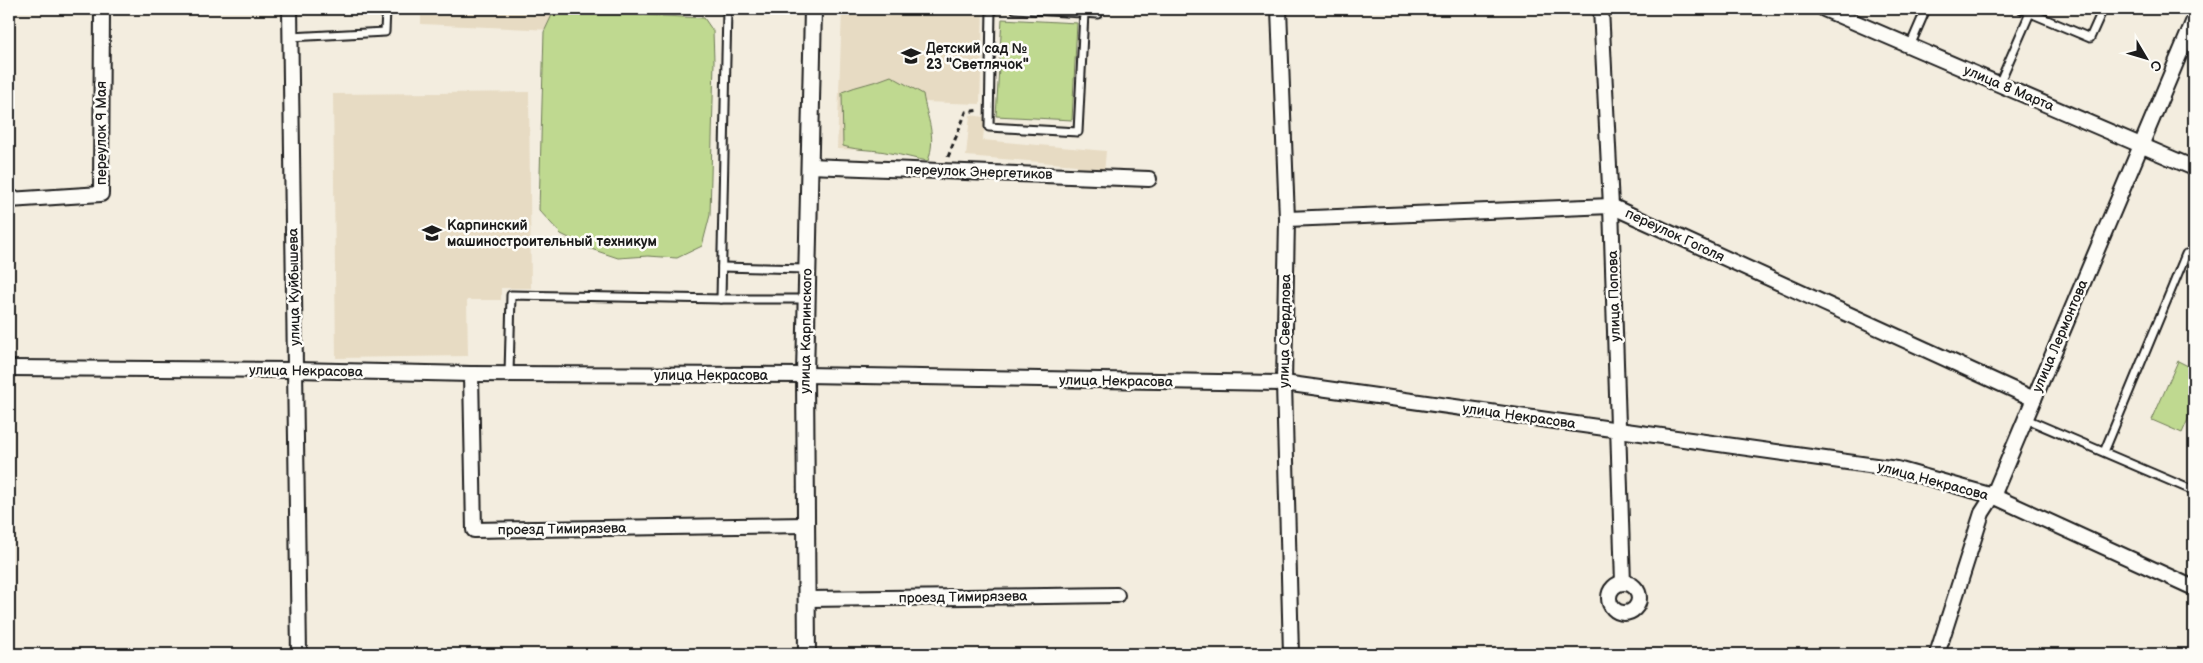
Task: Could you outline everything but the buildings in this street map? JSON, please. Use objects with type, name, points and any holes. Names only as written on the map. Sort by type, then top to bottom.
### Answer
[{"type":"street","name":"переулок 9 Мая","points":[[9,200],[101,194],[102,9]]},
{"type":"street","name":"улица Куйбышева","points":[[290,9],[299,654]]},
{"type":"street","name":"улица Карпинского","points":[[808,654],[805,375],[813,9]]},
{"type":"street","name":"улица Свердлова","points":[[1280,9],[1287,219],[1284,383],[1291,654]]},
{"type":"street","name":"улица Попова","points":[[1601,9],[1611,206],[1623,583]]},
{"type":"street","name":"улица 8 Марта","points":[[1826,9],[2194,168]]},
{"type":"street","name":"улица Лермонтова","points":[[1937,654],[1982,513],[1993,496],[2194,20]]},
{"type":"street","name":"переулок Энергетиков","points":[[809,166],[1149,179]]},
{"type":"street","name":"переулок Гоголя","points":[[1287,219],[1611,206],[2034,399]]},
{"type":"street","name":"улица Некрасова","points":[[9,368],[295,370],[470,374],[805,375],[1284,383],[1897,469],[1993,496],[2194,588]]},
{"type":"street","name":"проезд Тимирязева","points":[[470,374],[474,530],[807,525]]},
{"type":"street","name":"проезд Тимирязева","points":[[808,599],[1118,595]]},
{"type":"lane","points":[[290,37],[385,32],[386,9]]},
{"type":"lane","points":[[721,299],[727,9]]},
{"type":"lane","points":[[991,9],[989,127],[1078,132],[1084,13]]},
{"type":"lane","points":[[1015,9],[1098,14],[1098,9]]},
{"type":"lane","points":[[1910,46],[1926,9]]},
{"type":"lane","points":[[2021,9],[2090,38],[2103,9]]},
{"type":"lane","points":[[2182,9],[2194,14]]},
{"type":"lane","points":[[1999,84],[2030,13]]},
{"type":"lane","points":[[2104,452],[2186,254],[2194,258]]},
{"type":"lane","points":[[722,267],[807,270]]},
{"type":"lane","points":[[509,374],[510,295],[807,299]]},
{"type":"lane","points":[[2026,419],[2194,492]]},
{"type":"path","points":[[942,171],[966,112],[989,108]]},
{"type":"shaded area","points":[[421,9],[599,9],[598,32],[421,24]]},
{"type":"shaded area","name":"Детский сад № 23 \"Светлячок\"","points":[[842,9],[983,9],[980,104],[924,102],[922,152],[837,149]]},
{"type":"shaded area","name":"Карпинский машиностроительный техникум","points":[[529,92],[531,288],[501,288],[501,300],[467,300],[468,356],[336,358],[333,94]]},
{"type":"shaded area","points":[[970,115],[985,117],[983,140],[1106,151],[1104,174],[1077,172],[1077,165],[966,156]]},
{"type":"green space","points":[[581,12],[704,18],[713,31],[710,215],[702,246],[677,258],[648,256],[618,258],[591,249],[561,234],[539,210],[544,32],[552,15]]},
{"type":"green space","points":[[1002,19],[1077,23],[1072,120],[996,116]]},
{"type":"green space","points":[[891,76],[923,94],[932,143],[928,161],[843,146],[842,92]]},
{"type":"green space","points":[[2178,361],[2194,369],[2194,406],[2182,433],[2152,420]]},
{"type":"place","name":"Детский сад № 23 \"Светлячок\"","points":[[911,56]]},
{"type":"place","name":"Карпинский машиностроительный техникум","points":[[432,233]]}]
